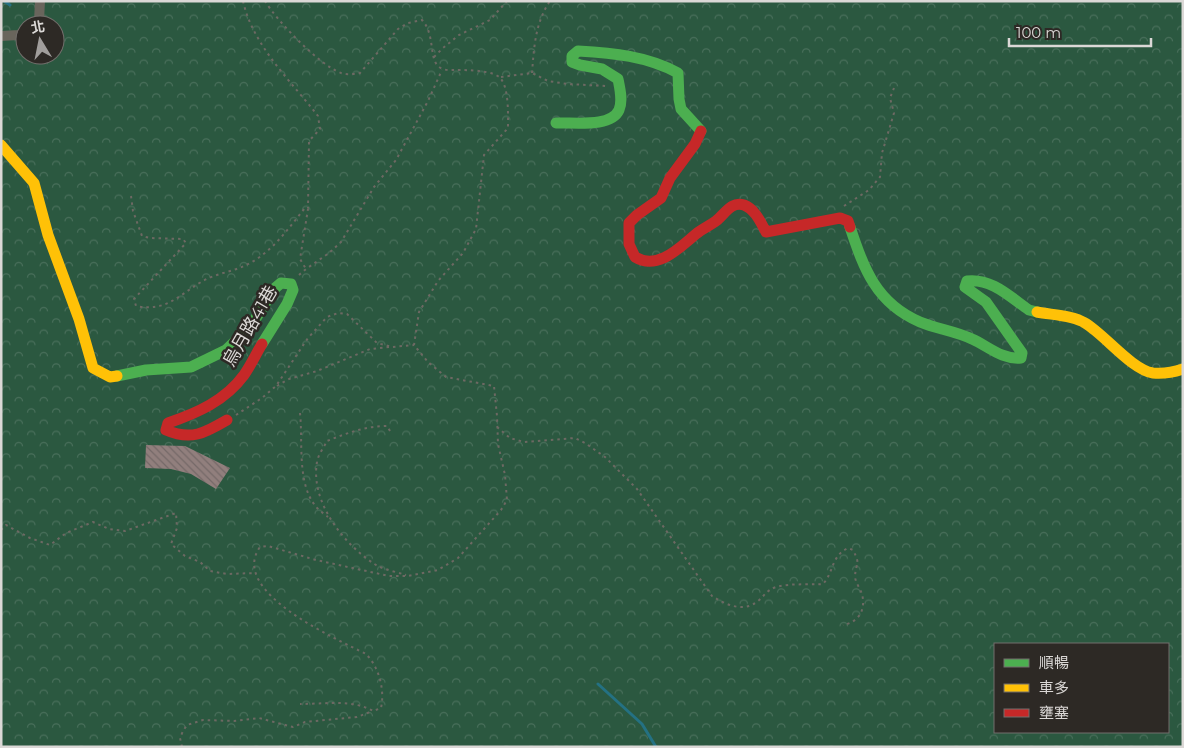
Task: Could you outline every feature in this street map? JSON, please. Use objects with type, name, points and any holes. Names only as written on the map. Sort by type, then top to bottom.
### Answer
[{"type":"street","points":[[39,15],[40,1]]},
{"type":"street","points":[[1,36],[15,35]]},
{"type":"street","points":[[556,123],[572,121],[590,124],[613,119],[617,115],[621,100],[621,89],[618,79],[605,69],[595,66],[577,66],[572,62],[572,56],[578,51],[608,53],[667,66],[678,73],[679,102],[683,113],[698,125],[701,131],[699,140],[668,179],[662,197],[653,206],[628,223],[628,243],[631,253],[636,259],[647,262],[670,254],[717,220],[729,207],[736,204],[747,205],[756,214],[766,232],[840,218],[848,221],[865,271],[874,284],[892,305],[915,320],[960,334],[1004,356],[1016,359],[1021,358],[1022,353],[986,302],[965,288],[967,281],[990,282],[1029,310],[1085,323],[1139,367],[1152,373],[1172,372],[1183,369]]},
{"type":"street","name":"烏月路41巷","points":[[1,145],[34,183],[48,236],[79,320],[92,368],[110,377],[146,370],[191,367],[226,350],[251,326],[274,289],[281,283],[291,284],[293,290],[288,304],[243,376],[222,397],[195,414],[168,423],[166,430],[174,434],[199,435],[227,420]]},
{"type":"path","points":[[243,1],[245,10],[266,53],[318,116],[320,129],[309,141],[308,209],[300,259],[306,268]]},
{"type":"path","points":[[265,1],[279,21],[312,53],[340,73],[360,73],[398,29],[408,23],[422,20],[428,27],[436,65],[442,70],[470,70],[501,77],[532,73],[548,81],[621,89]]},
{"type":"path","points":[[434,57],[459,35],[490,20],[507,1]]},
{"type":"path","points":[[532,73],[534,41],[543,11],[550,1]]},
{"type":"path","points":[[291,284],[306,268],[316,263],[341,242],[374,186],[396,160],[428,101],[442,70]]},
{"type":"path","points":[[182,747],[180,738],[182,731],[187,725],[203,720],[259,718],[293,727],[305,722],[357,717],[381,708],[383,702],[379,675],[374,662],[366,654],[296,615],[273,599],[262,586],[256,573],[255,554],[260,547],[268,546],[316,560],[389,576],[408,576],[438,570],[458,558],[501,510],[507,500],[505,475],[498,444],[494,386],[446,377],[428,362],[414,345],[419,312],[438,281],[463,253],[476,228],[484,155],[508,128],[505,87],[501,77]]},
{"type":"path","points":[[840,218],[842,207],[869,190],[880,177],[882,153],[894,113],[890,98],[894,88]]},
{"type":"path","points":[[131,196],[133,211],[142,236],[183,239],[186,243],[134,299],[136,306],[149,309],[167,305],[203,281],[246,265],[275,245],[305,208],[308,209]]},
{"type":"path","points":[[276,386],[308,338],[327,317],[338,313],[347,314],[377,342],[392,347]]},
{"type":"path","points":[[227,420],[289,379],[317,371],[370,349],[414,345]]},
{"type":"path","points":[[300,413],[302,430],[301,454],[305,483],[313,503],[351,544],[377,566],[408,576]]},
{"type":"path","points":[[329,519],[321,499],[317,476],[317,461],[327,441],[348,432],[374,426],[387,426],[390,431]]},
{"type":"path","points":[[497,427],[510,438],[524,442],[575,438],[605,457],[637,489],[712,596],[724,604],[749,607],[759,600],[767,590],[778,586],[823,584],[828,578],[840,552],[848,548],[854,550],[858,561],[855,577],[862,594],[864,607],[861,615],[851,624],[843,626]]},
{"type":"path","points":[[1,530],[6,525],[30,538],[50,545],[66,533],[93,522],[109,529],[124,531],[176,513],[177,528],[171,544],[185,556],[200,562],[210,571],[228,574],[256,573]]},
{"type":"path","points":[[300,704],[363,705],[373,711]]},
{"type":"green space","points":[[1,1],[1183,1],[1183,747],[1,747]]},
{"type":"building","points":[[146,445],[185,446],[230,468],[216,489],[191,474],[171,469],[145,468]]},
{"type":"waterway","points":[[4,1],[10,5]]},
{"type":"waterway","points":[[598,684],[642,724],[656,747]]},
{"type":"traffic: fast","points":[[556,123],[600,122],[615,116],[619,110],[621,95],[618,79],[602,69],[572,62],[572,56],[578,51],[617,54],[642,59],[678,73],[681,109],[701,131]]},
{"type":"traffic: fast","points":[[850,227],[867,271],[882,295],[892,305],[920,322],[966,336],[1001,355],[1021,358],[1022,353],[986,302],[965,287],[967,281],[985,282],[993,285],[1029,310],[1037,312]]},
{"type":"traffic: fast","points":[[117,376],[146,370],[191,367],[226,350],[251,326],[274,289],[281,283],[291,284],[293,290],[287,304],[262,344]]},
{"type":"traffic: slow","points":[[1,145],[34,183],[48,235],[79,319],[93,368],[110,377],[117,376]]},
{"type":"traffic: slow","points":[[1037,312],[1080,320],[1093,328],[1127,359],[1145,370],[1160,373],[1183,369]]},
{"type":"traffic: jam","points":[[701,131],[695,144],[670,178],[661,198],[629,223],[629,244],[635,257],[644,261],[652,261],[668,256],[698,232],[716,221],[732,206],[739,204],[751,210],[766,232],[840,218],[848,221],[850,227]]},
{"type":"traffic: jam","points":[[227,420],[212,429],[198,434],[183,435],[166,430],[168,423],[210,405],[228,392],[244,375],[262,344]]}]
